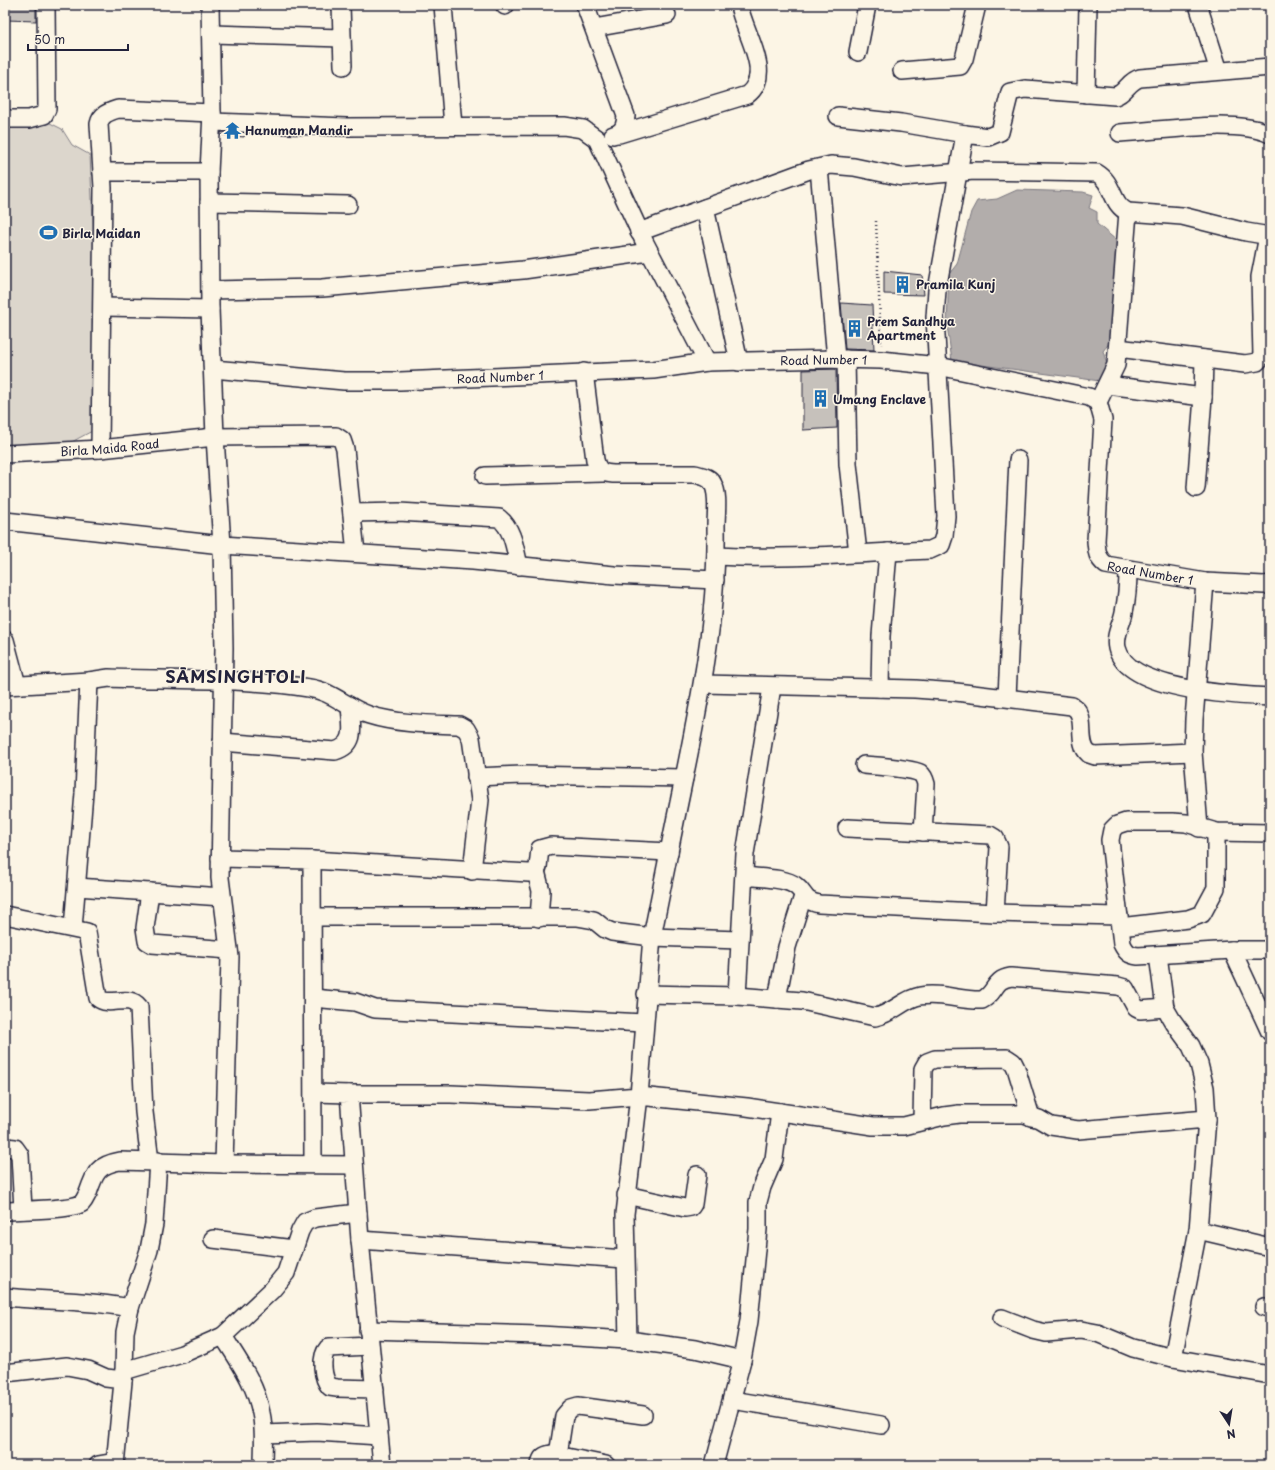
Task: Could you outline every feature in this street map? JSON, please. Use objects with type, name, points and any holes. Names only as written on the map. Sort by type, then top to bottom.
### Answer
[{"type":"street","points":[[5,119],[38,117],[44,115],[47,109],[46,5]]},
{"type":"street","points":[[210,5],[212,34],[212,118],[209,172],[210,309],[215,437],[222,545],[223,682],[220,858],[222,897],[229,950],[230,990],[226,1062],[224,1164]]},
{"type":"street","points":[[341,5],[343,66]]},
{"type":"street","points":[[443,5],[453,126]]},
{"type":"street","points":[[586,5],[626,116],[624,127],[619,134]]},
{"type":"street","points":[[597,139],[619,134],[740,97],[754,89],[758,81],[759,68],[738,5]]},
{"type":"street","points":[[858,52],[867,5]]},
{"type":"street","points":[[902,71],[960,66],[964,59],[977,5]]},
{"type":"street","points":[[1086,94],[1088,5]]},
{"type":"street","points":[[1198,5],[1219,71]]},
{"type":"street","points":[[594,28],[667,15]]},
{"type":"street","points":[[212,34],[342,38]]},
{"type":"street","points":[[838,116],[901,123],[988,137],[1000,132],[1010,92],[1016,90],[1115,96],[1121,94],[1133,80],[1140,78],[1270,67]]},
{"type":"street","points":[[100,449],[103,307],[102,172],[98,124],[100,119],[106,113],[118,109],[212,118],[346,127],[564,126],[583,129],[597,139],[639,232],[707,362]]},
{"type":"street","points":[[1120,133],[1218,126],[1250,128],[1270,134]]},
{"type":"street","points":[[717,556],[761,558],[930,550],[941,545],[944,536],[946,516],[935,317],[937,290],[965,134]]},
{"type":"street","points":[[639,232],[831,164],[902,176],[981,171],[1097,173],[1104,177],[1109,184],[1122,210],[1128,212],[1182,216],[1246,232],[1269,236],[1260,277],[1262,356],[1257,362],[1251,364],[1118,348]]},
{"type":"street","points":[[819,168],[841,359],[848,464],[858,553]]},
{"type":"street","points":[[102,172],[209,172]]},
{"type":"street","points":[[210,202],[348,205]]},
{"type":"street","points":[[705,208],[739,362]]},
{"type":"street","points":[[1098,402],[1116,365],[1128,212]]},
{"type":"street","points":[[210,290],[322,288],[523,270],[649,252]]},
{"type":"street","points":[[103,307],[210,309]]},
{"type":"street","name":"Road Number 1","points":[[213,369],[352,381],[400,381],[653,370],[707,362],[841,359],[881,360],[938,366],[1089,397],[1098,402],[1103,420],[1097,552],[1100,560],[1106,565],[1204,582],[1270,584]]},
{"type":"street","points":[[1196,488],[1203,397],[1204,359]]},
{"type":"street","points":[[584,372],[595,460],[598,469],[603,473]]},
{"type":"street","points":[[1107,385],[1203,397]]},
{"type":"street","name":"Birla Maida Road","points":[[5,454],[100,449],[215,437],[336,436],[342,440],[345,449],[352,512]]},
{"type":"street","points":[[1007,697],[1018,460]]},
{"type":"street","points":[[485,476],[603,473],[695,474],[706,476],[713,483],[716,493],[717,556],[703,684],[652,937],[646,994],[639,1096],[624,1214],[628,1340]]},
{"type":"street","points":[[356,553],[352,512],[399,512],[499,518],[505,523],[510,532],[519,566]]},
{"type":"street","points":[[5,521],[222,545],[356,553],[614,575],[715,580]]},
{"type":"street","points":[[880,688],[881,636],[888,552]]},
{"type":"street","points":[[1128,570],[1127,595],[1124,614],[1117,632],[1117,648],[1123,660],[1135,671],[1155,681],[1197,690],[1270,697]]},
{"type":"street","points":[[1199,828],[1193,752],[1204,582]]},
{"type":"street","points":[[5,640],[11,685],[89,681],[109,678],[223,682],[310,688],[329,693],[368,715],[391,720],[459,725],[466,729],[471,738],[480,800],[472,871]]},
{"type":"street","points":[[73,928],[84,793],[89,681]]},
{"type":"street","points":[[703,684],[772,687],[880,688],[956,692],[1072,706],[1077,708],[1080,714],[1082,744],[1089,754],[1095,756],[1193,752]]},
{"type":"street","points":[[737,996],[739,940],[744,876],[755,787],[772,687]]},
{"type":"street","points":[[222,742],[335,751],[349,744],[351,736],[350,706]]},
{"type":"street","points":[[864,765],[912,771],[920,773],[924,777],[926,784],[923,832]]},
{"type":"street","points":[[476,777],[530,775],[684,778]]},
{"type":"street","points":[[1270,833],[1216,832],[1186,823],[1126,822],[1117,825],[1112,830],[1110,840],[1119,922],[1125,951],[1131,955],[1138,956],[1232,950],[1270,950]]},
{"type":"street","points":[[847,828],[990,836],[995,838],[999,847],[995,913]]},
{"type":"street","points":[[744,876],[789,882],[796,886],[803,896],[810,902],[820,904],[995,913],[1119,922],[1188,919],[1202,914],[1216,888],[1216,832]]},
{"type":"street","points":[[540,918],[541,891],[536,871],[540,849],[551,846],[669,852]]},
{"type":"street","points":[[220,858],[312,860],[472,871],[529,873],[536,871]]},
{"type":"street","points":[[312,860],[314,1093],[313,1164]]},
{"type":"street","points":[[77,887],[222,897]]},
{"type":"street","points":[[150,892],[145,928],[147,941],[152,944],[229,950]]},
{"type":"street","points":[[777,999],[787,946],[803,896]]},
{"type":"street","points":[[5,915],[83,930],[88,936],[98,998],[101,1001],[107,1002],[129,1000],[136,1003],[139,1007],[144,1112],[154,1161],[154,1224],[149,1250],[130,1308],[125,1332],[123,1376],[109,1464]]},
{"type":"street","points":[[312,917],[587,918],[594,920],[612,932],[652,937],[739,940]]},
{"type":"street","points":[[1232,950],[1270,1032]]},
{"type":"street","points":[[1158,955],[1165,1008],[1191,1046],[1199,1064],[1205,1088],[1207,1119],[1198,1230],[1173,1358]]},
{"type":"street","points":[[646,994],[737,996],[777,999],[824,1005],[860,1015],[875,1017],[886,1015],[907,1000],[919,996],[929,995],[982,1000],[989,997],[996,984],[1002,979],[1011,977],[1118,986],[1125,988],[1136,1008],[1140,1010],[1165,1008]]},
{"type":"street","points":[[313,998],[355,1002],[375,1009],[644,1023]]},
{"type":"street","points":[[922,1121],[923,1069],[927,1062],[935,1059],[1007,1058],[1013,1062],[1016,1068],[1031,1117]]},
{"type":"street","points":[[314,1093],[444,1094],[589,1100],[639,1096],[780,1112],[873,1126],[898,1126],[959,1114],[1005,1113],[1031,1117],[1050,1126],[1078,1130],[1207,1119]]},
{"type":"street","points":[[349,1094],[360,1240],[382,1465]]},
{"type":"street","points":[[714,1465],[742,1360],[749,1321],[758,1229],[758,1202],[762,1187],[774,1159],[780,1112]]},
{"type":"street","points":[[5,1147],[15,1148],[20,1156],[23,1210]]},
{"type":"street","points":[[5,1211],[75,1206],[85,1199],[94,1176],[100,1168],[108,1163],[120,1161],[224,1164],[354,1165]]},
{"type":"street","points":[[626,1195],[685,1208],[691,1207],[693,1204],[697,1175]]},
{"type":"street","points":[[5,1373],[67,1366],[88,1370],[106,1378],[123,1376],[182,1354],[223,1336],[272,1290],[286,1273],[300,1231],[305,1222],[315,1218],[358,1213]]},
{"type":"street","points":[[1198,1230],[1270,1247]]},
{"type":"street","points":[[213,1239],[294,1249]]},
{"type":"street","points":[[360,1240],[625,1259]]},
{"type":"street","points":[[5,1297],[48,1301],[104,1303],[130,1308]]},
{"type":"street","points":[[1002,1318],[1033,1330],[1046,1333],[1081,1330],[1097,1333],[1133,1348],[1173,1358],[1270,1375]]},
{"type":"street","points":[[375,1390],[330,1387],[325,1377],[323,1356],[328,1348],[369,1338],[540,1335],[628,1340],[696,1349],[742,1360]]},
{"type":"street","points":[[223,1336],[255,1391],[262,1413],[264,1434],[263,1465]]},
{"type":"street","points":[[732,1400],[881,1425]]},
{"type":"street","points":[[558,1455],[564,1416],[571,1408],[578,1406],[643,1415]]},
{"type":"street","points":[[264,1434],[317,1432],[379,1436]]},
{"type":"street","points":[[540,1465],[541,1459],[545,1455],[558,1455],[606,1465]]},
{"type":"path","points":[[876,221],[881,360]]},
{"type":"shaded area","name":"Birla Maidan","points":[[48,122],[62,129],[72,145],[90,155],[97,311],[94,430],[66,445],[5,450],[5,123]]},
{"type":"shaded area","points":[[1017,190],[1083,192],[1093,195],[1089,208],[1097,212],[1097,224],[1123,246],[1114,337],[1103,351],[1108,368],[1100,381],[952,361],[947,325],[949,274],[957,264],[971,212],[977,201],[997,199]]},
{"type":"building","points":[[6,5],[36,5],[36,21],[6,20]]},
{"type":"building","points":[[221,132],[245,133],[244,137],[221,135]]},
{"type":"building","name":"Pramila Kunj","points":[[884,271],[922,275],[924,295],[884,294]]},
{"type":"building","name":"Prem Sandhya Apartment","points":[[841,303],[872,305],[874,350],[845,349]]},
{"type":"building","name":"Umang Enclave","points":[[836,369],[837,428],[803,430],[803,370]]},
{"type":"place","name":"Hanuman Mandir","points":[[232,130]]},
{"type":"place","name":"Birla Maidan","points":[[49,233]]},
{"type":"place","name":"Pramila Kunj","points":[[903,284]]},
{"type":"place","name":"Prem Sandhya Apartment","points":[[854,328]]},
{"type":"place","name":"Umang Enclave","points":[[820,399]]},
{"type":"district","name":"SĀMSINGHTOLI","points":[[236,676]]}]
